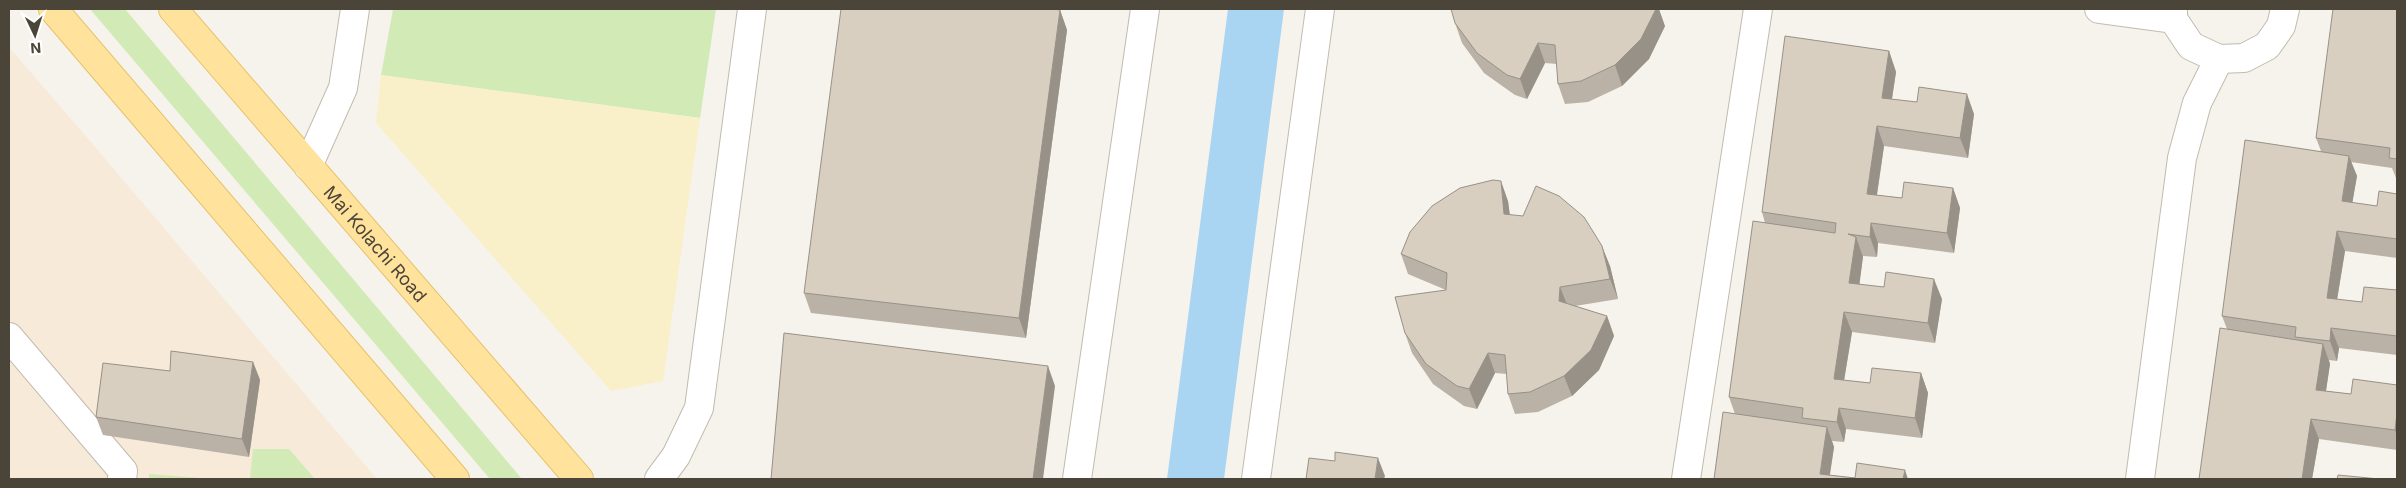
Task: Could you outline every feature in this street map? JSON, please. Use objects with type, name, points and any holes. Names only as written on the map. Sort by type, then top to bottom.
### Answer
[{"type":"main road","points":[[53,9],[455,479]]},
{"type":"main road","name":"Mai Kolachi Road","points":[[172,9],[579,479]]},
{"type":"street","points":[[308,166],[343,88],[356,9]]},
{"type":"street","points":[[659,479],[676,456],[700,408],[752,9]]},
{"type":"street","points":[[1077,479],[1146,9]]},
{"type":"street","points":[[1256,479],[1320,9]]},
{"type":"street","points":[[1686,479],[1758,9]]},
{"type":"street","points":[[2099,9],[2173,14],[2191,46],[2219,59],[2244,58],[2267,46],[2282,26],[2285,9]]},
{"type":"street","points":[[2140,479],[2182,158],[2197,103],[2219,59]]},
{"type":"street","points":[[9,337],[123,471],[122,479]]},
{"type":"shaded area","points":[[9,47],[90,141],[377,479],[9,479]]},
{"type":"green space","points":[[90,9],[125,9],[522,479],[490,479]]},
{"type":"green space","points":[[393,9],[716,9],[700,118],[381,75]]},
{"type":"green space","points":[[253,449],[289,449],[315,479],[250,479]]},
{"type":"green space","points":[[149,474],[214,479],[149,479]]},
{"type":"sand","points":[[381,75],[700,118],[663,381],[611,391],[376,123]]},
{"type":"water","points":[[1228,9],[1284,9],[1224,479],[1167,479]]},
{"type":"building","points":[[841,9],[1060,10],[1019,318],[804,293]]},
{"type":"building","points":[[1451,9],[1656,9],[1641,39],[1615,65],[1581,81],[1558,84],[1555,45],[1538,43],[1520,79],[1507,75],[1477,53],[1455,23]]},
{"type":"building","points":[[2333,9],[2397,9],[2397,159],[2389,158],[2390,148],[2316,138]]},
{"type":"building","points":[[1785,36],[1889,51],[1882,98],[1917,102],[1919,87],[1967,94],[1960,138],[1877,126],[1867,194],[1902,198],[1904,182],[1953,188],[1947,233],[1871,223],[1870,237],[1848,234],[1856,237],[1849,283],[1884,287],[1886,272],[1934,279],[1928,323],[1844,312],[1834,379],[1870,383],[1872,368],[1921,373],[1915,418],[1839,408],[1837,422],[1802,418],[1803,408],[1729,397],[1753,221],[1835,233],[1836,223],[1762,212]]},
{"type":"building","points":[[2245,140],[2349,156],[2342,201],[2377,206],[2379,191],[2397,194],[2397,239],[2337,231],[2327,298],[2362,302],[2364,287],[2397,290],[2397,336],[2331,328],[2330,341],[2295,337],[2296,327],[2222,316]]},
{"type":"building","points":[[1493,180],[1501,181],[1504,214],[1523,216],[1536,186],[1559,196],[1584,217],[1602,246],[1610,279],[1560,287],[1559,301],[1607,316],[1591,350],[1564,376],[1530,392],[1508,394],[1505,355],[1488,353],[1469,389],[1457,386],[1426,364],[1405,333],[1395,297],[1446,290],[1447,273],[1401,254],[1410,232],[1432,206],[1460,188]]},
{"type":"building","points":[[2220,328],[2323,344],[2316,390],[2351,394],[2353,379],[2397,385],[2395,430],[2311,419],[2302,479],[2199,479]]},
{"type":"building","points":[[784,333],[1048,366],[1033,479],[771,479]]},
{"type":"building","points":[[171,351],[253,362],[242,439],[96,417],[103,363],[170,371]]},
{"type":"building","points":[[1723,412],[1827,427],[1820,474],[1855,478],[1857,463],[1905,470],[1903,479],[1714,479]]},
{"type":"building","points":[[1335,452],[1378,458],[1375,479],[1306,479],[1309,458],[1335,461]]},
{"type":"building","points":[[2338,475],[2379,479],[2337,479]]}]
